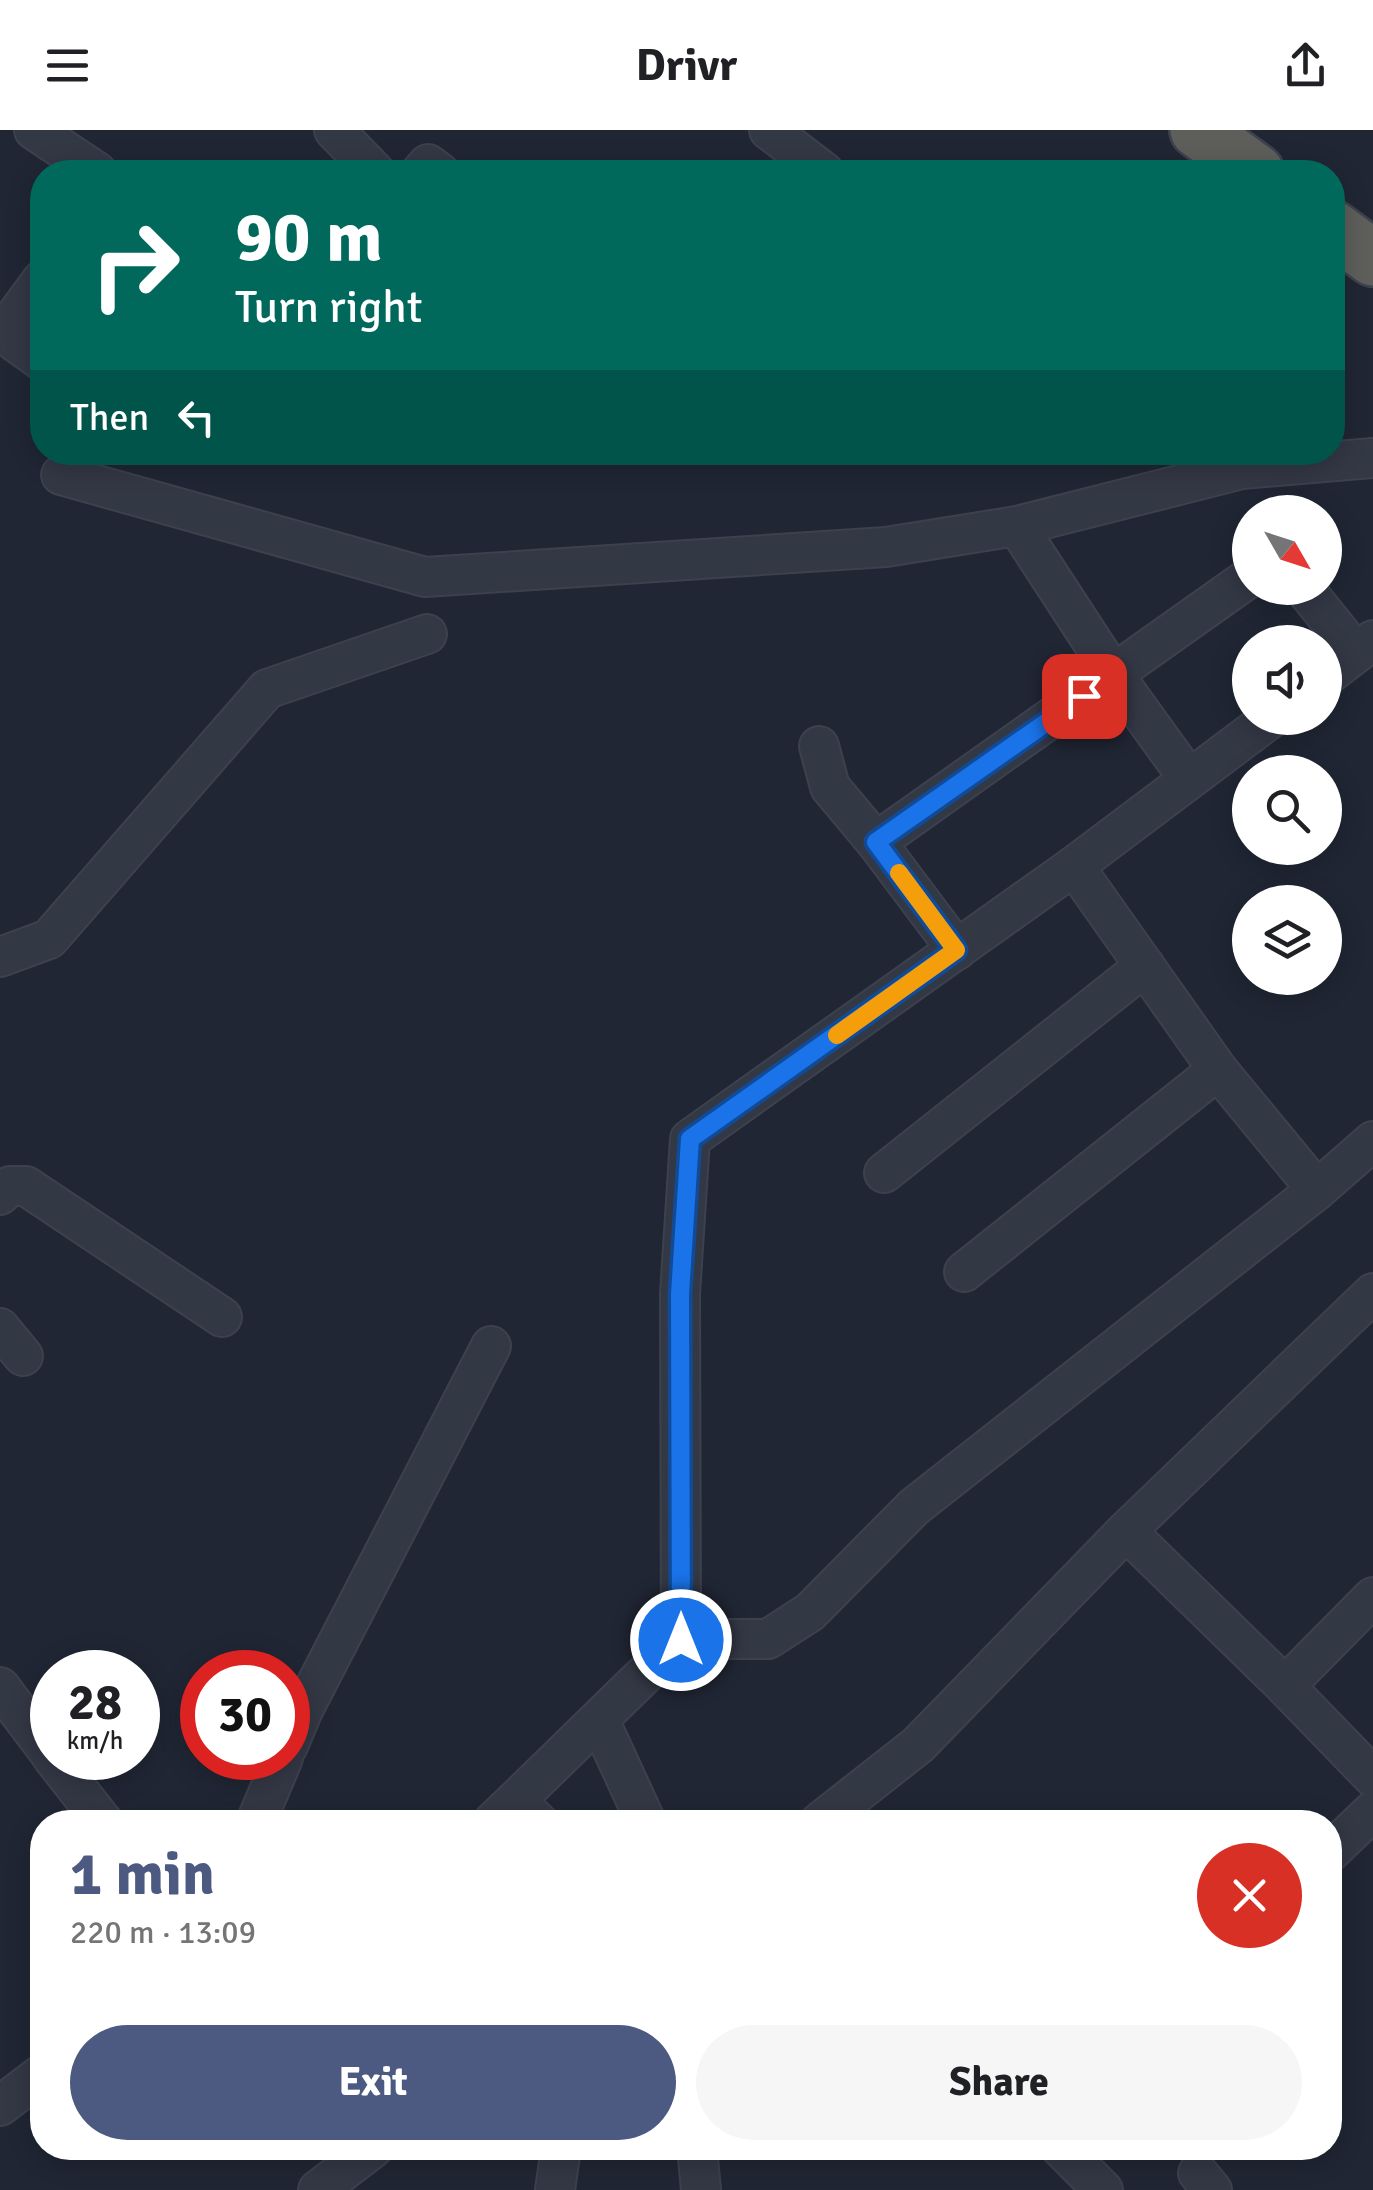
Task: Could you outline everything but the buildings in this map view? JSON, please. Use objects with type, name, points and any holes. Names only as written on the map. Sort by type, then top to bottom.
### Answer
[{"type":"highway","points":[[1198,130],[1239,160]]},
{"type":"street","points":[[34,130],[79,160]]},
{"type":"street","points":[[334,130],[363,160]]},
{"type":"street","points":[[769,130],[808,160]]},
{"type":"street","points":[[30,296],[2,332],[30,352]]},
{"type":"street","points":[[1345,460],[1373,458]]},
{"type":"street","points":[[61,475],[425,577],[886,547],[1017,526],[1242,469],[1290,465]]},
{"type":"street","points":[[1017,526],[1114,675],[1189,779]]},
{"type":"street","points":[[876,842],[1232,590]]},
{"type":"street","points":[[1322,605],[1365,646],[1342,663]]},
{"type":"street","points":[[0,957],[49,939],[268,689],[427,634]]},
{"type":"street","points":[[681,1640],[680,1294],[690,1139],[1074,866],[1247,735]]},
{"type":"street","points":[[818,746],[830,788],[876,842],[956,950]]},
{"type":"street","points":[[1074,866],[1218,1070],[1317,1190]]},
{"type":"street","points":[[884,1173],[1145,966]]},
{"type":"street","points":[[964,1272],[1218,1070]]},
{"type":"street","points":[[520,1810],[681,1640],[768,1639],[810,1612],[914,1506],[1317,1190],[1373,1141]]},
{"type":"street","points":[[0,1196],[10,1186],[26,1186],[222,1316]]},
{"type":"street","points":[[835,1810],[918,1745],[1126,1531],[1373,1292]]},
{"type":"street","points":[[310,1697],[492,1346]]},
{"type":"street","points":[[1126,1531],[1373,1777]]},
{"type":"street","points":[[1285,1686],[1373,1597]]},
{"type":"street","points":[[0,1688],[30,1727]]},
{"type":"street","points":[[600,1722],[640,1810]]},
{"type":"street","points":[[70,1780],[93,1810]]},
{"type":"street","points":[[261,1810],[274,1780]]},
{"type":"street","points":[[1342,1841],[1373,1811]]},
{"type":"street","points":[[0,2106],[30,2083]]},
{"type":"street","points":[[318,2190],[357,2160]]},
{"type":"street","points":[[555,2190],[559,2160]]},
{"type":"street","points":[[698,2160],[701,2190]]},
{"type":"street","points":[[1073,2160],[1103,2190]]},
{"type":"slow traffic","points":[[837,1035],[956,950],[899,873]]},
{"type":"route","points":[[681,1640],[680,1294],[690,1139],[956,950],[876,842],[1084,696]]}]
